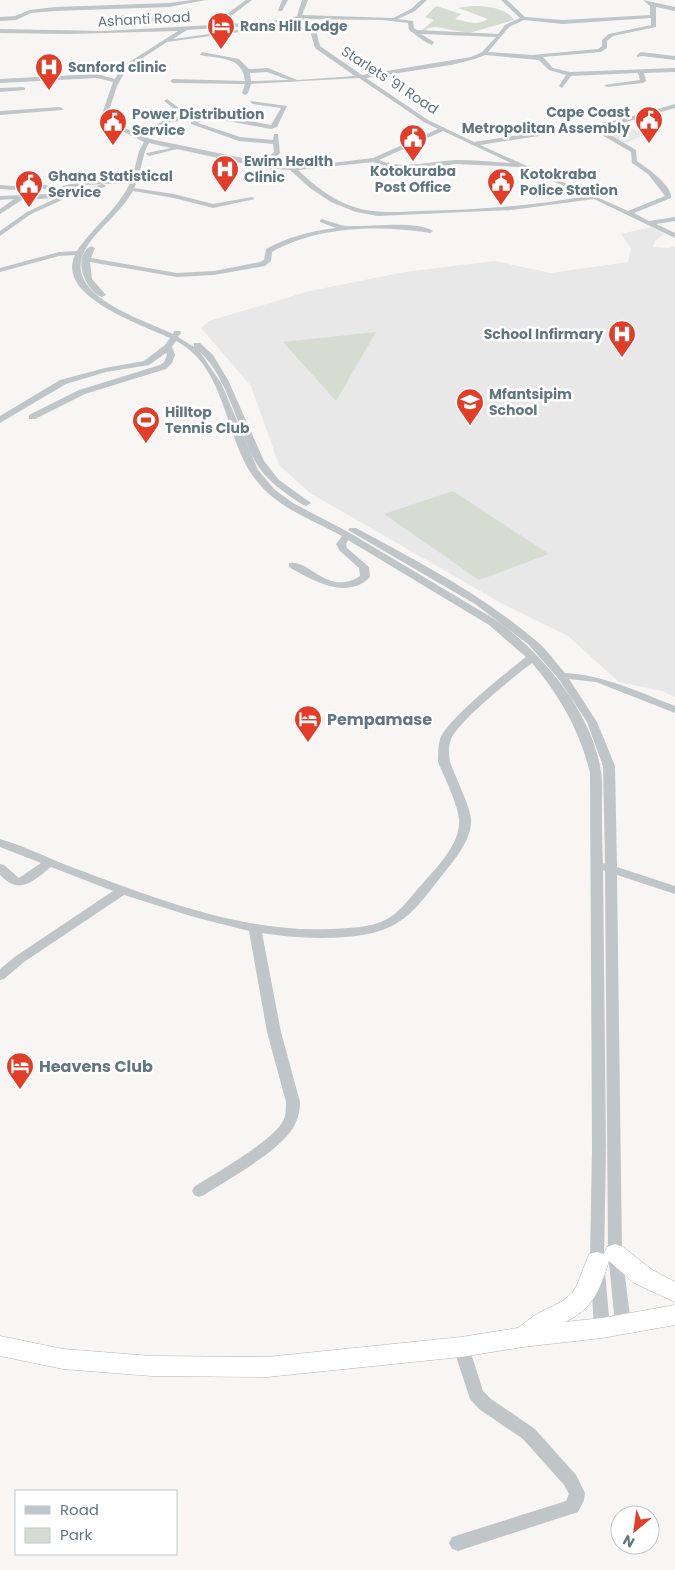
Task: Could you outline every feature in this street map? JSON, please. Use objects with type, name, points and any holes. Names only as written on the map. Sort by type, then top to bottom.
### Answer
[{"type":"highway","points":[[523,1337],[543,1322],[570,1308],[581,1299],[606,1257],[648,1280],[675,1292]]},
{"type":"highway","points":[[0,1346],[63,1359],[152,1366],[267,1367],[312,1364],[461,1347],[613,1326],[675,1314]]},
{"type":"street","points":[[0,19],[16,18],[30,12],[55,8],[177,4],[203,0]]},
{"type":"street","points":[[214,26],[249,0]]},
{"type":"street","points":[[280,10],[285,0]]},
{"type":"street","points":[[301,18],[305,0]]},
{"type":"street","points":[[395,19],[416,8],[424,0]]},
{"type":"street","points":[[504,0],[523,18]]},
{"type":"street","points":[[646,0],[653,6],[675,9]]},
{"type":"street","points":[[173,16],[177,4]]},
{"type":"street","points":[[527,57],[599,51],[605,47],[604,41],[611,34],[654,26],[653,6]]},
{"type":"street","points":[[116,17],[173,16],[198,23],[203,27]]},
{"type":"street","points":[[173,81],[247,83],[359,77],[473,58],[484,53],[507,26],[523,18],[563,22],[653,16]]},
{"type":"street","name":"Ashanti Road","points":[[0,31],[77,33],[234,25],[266,26],[301,18],[395,19]]},
{"type":"street","name":"Starlets '91 Road","points":[[301,18],[312,26],[317,47],[426,121],[473,144],[595,197],[675,236]]},
{"type":"street","points":[[395,19],[411,22],[411,29],[418,33],[420,37],[432,43]]},
{"type":"street","points":[[220,22],[234,25]]},
{"type":"street","points":[[162,43],[266,26]]},
{"type":"street","points":[[186,28],[129,64],[120,74],[105,114],[105,120],[148,141],[263,166],[293,170],[374,160],[444,129]]},
{"type":"street","points":[[418,33],[500,36]]},
{"type":"street","points":[[484,53],[541,58],[603,57]]},
{"type":"street","points":[[639,56],[649,53],[675,58]]},
{"type":"street","points":[[202,54],[237,60],[247,71],[248,87],[245,93]]},
{"type":"street","points":[[541,58],[551,69],[570,74],[641,73],[675,70]]},
{"type":"street","points":[[247,71],[268,70],[296,80]]},
{"type":"street","points":[[607,85],[643,81],[641,73]]},
{"type":"street","points":[[0,81],[120,74]]},
{"type":"street","points":[[562,86],[564,78],[570,74]]},
{"type":"street","points":[[97,76],[116,81]]},
{"type":"street","points":[[0,90],[22,92],[24,80]]},
{"type":"street","points":[[167,101],[176,108],[168,117],[169,120]]},
{"type":"street","points":[[135,135],[152,130],[169,120],[206,115],[271,127],[275,126],[285,107],[253,102]]},
{"type":"street","points":[[473,144],[620,122],[675,106]]},
{"type":"street","points":[[0,113],[60,109]]},
{"type":"street","points":[[660,111],[667,114]]},
{"type":"street","points":[[206,115],[193,122],[239,139],[277,142]]},
{"type":"street","points":[[592,126],[634,151],[634,162],[650,173],[668,193],[669,197],[628,213]]},
{"type":"street","points":[[263,166],[278,153],[277,136],[271,127]]},
{"type":"street","points":[[83,256],[121,212],[136,185],[149,154],[152,145],[148,141]]},
{"type":"street","points":[[136,185],[144,145],[148,141]]},
{"type":"street","points":[[149,154],[167,150],[189,150]]},
{"type":"street","points":[[374,160],[383,164],[398,166],[434,166],[455,162],[520,165]]},
{"type":"street","points":[[293,170],[318,191],[336,202],[350,208],[377,213],[493,210],[539,206],[595,197]]},
{"type":"street","points":[[0,198],[70,194],[91,190],[112,182]]},
{"type":"street","points":[[0,187],[10,188],[30,185],[58,188],[84,183],[112,182],[136,185],[213,206],[252,199]]},
{"type":"street","points":[[0,212],[20,198],[23,190],[22,187]]},
{"type":"street","points":[[0,234],[29,213],[70,194]]},
{"type":"street","points":[[649,223],[675,219]]},
{"type":"street","points":[[322,221],[345,228]]},
{"type":"street","points":[[0,270],[59,254],[83,256],[165,274],[184,275],[262,264],[268,261],[269,251],[274,247],[298,238],[345,228],[410,228],[430,231]]},
{"type":"street","points":[[83,256],[88,278],[104,297],[124,310],[196,343],[210,357],[224,380],[260,462],[276,482],[296,498],[412,562],[478,602],[516,635],[532,658],[566,690],[592,722],[610,771],[612,868],[606,1257],[613,1326]]},
{"type":"street","points":[[0,420],[63,382],[105,370],[146,363],[168,347],[176,335]]},
{"type":"street","points":[[176,335],[195,350],[210,373],[250,463],[264,484],[287,501],[403,566],[516,635],[543,653],[562,676],[595,766],[599,1146],[606,1257],[613,1326]]},
{"type":"street","points":[[32,417],[82,392],[162,367],[168,363],[171,355],[168,347]]},
{"type":"street","points":[[292,565],[327,583],[338,586],[360,581],[365,576],[364,567],[343,549],[340,544],[347,535]]},
{"type":"street","points":[[0,843],[123,890],[230,924],[288,933],[324,934],[374,928],[395,920],[444,864],[454,850],[466,826],[465,817],[444,762],[443,753],[446,738],[458,722],[504,679],[532,658]]},
{"type":"street","points":[[562,676],[595,679],[675,710]]},
{"type":"street","points":[[566,690],[595,679]]},
{"type":"street","points":[[0,868],[13,882],[18,883],[23,882],[49,863]]},
{"type":"street","points":[[597,865],[612,868],[675,890]]},
{"type":"street","points":[[0,976],[20,959],[123,890]]},
{"type":"street","points":[[199,1191],[277,1138],[288,1126],[292,1114],[293,1102],[274,1032],[255,929]]},
{"type":"street","points":[[458,1543],[572,1507],[576,1500],[577,1492],[570,1480],[529,1434],[486,1404],[476,1394],[461,1347]]},
{"type":"shaded area","points":[[620,124],[645,135],[625,143],[598,128]]},
{"type":"shaded area","name":"Mfantsipim School","points":[[651,227],[664,234],[655,241],[653,247],[669,248],[675,246],[675,697],[662,691],[619,682],[568,636],[501,603],[310,493],[279,465],[251,386],[201,328],[209,321],[310,291],[405,272],[494,261],[551,273],[628,262],[631,248],[621,234]]},
{"type":"green space","points":[[436,6],[461,14],[455,19],[468,22],[476,23],[488,19],[458,8],[472,6],[488,7],[504,11],[514,20],[469,33],[436,27],[421,31],[434,20],[425,17]]},
{"type":"green space","points":[[376,332],[336,401],[283,342]]},
{"type":"green space","points":[[453,491],[549,554],[479,580],[384,514]]},
{"type":"place","name":"Rans Hill Lodge","points":[[221,50]]},
{"type":"place","name":"Sanford clinic","points":[[49,91]]},
{"type":"place","name":"Cape Coast Metropolitan Assembly","points":[[649,144]]},
{"type":"place","name":"Power Distribution Service","points":[[113,146]]},
{"type":"place","name":"Kotokuraba Post Office","points":[[413,162]]},
{"type":"place","name":"Ewim Health Clinic","points":[[225,193]]},
{"type":"place","name":"Kotokraba Police Station","points":[[501,206]]},
{"type":"place","name":"Ghana Statistical Service","points":[[29,208]]},
{"type":"place","name":"School Infirmary","points":[[622,358]]},
{"type":"place","name":"Mfantsipim School","points":[[470,426]]},
{"type":"place","name":"Hilltop Tennis Club","points":[[146,444]]},
{"type":"place","name":"Pempamase","points":[[308,743]]},
{"type":"place","name":"Heavens Club","points":[[20,1090]]}]
